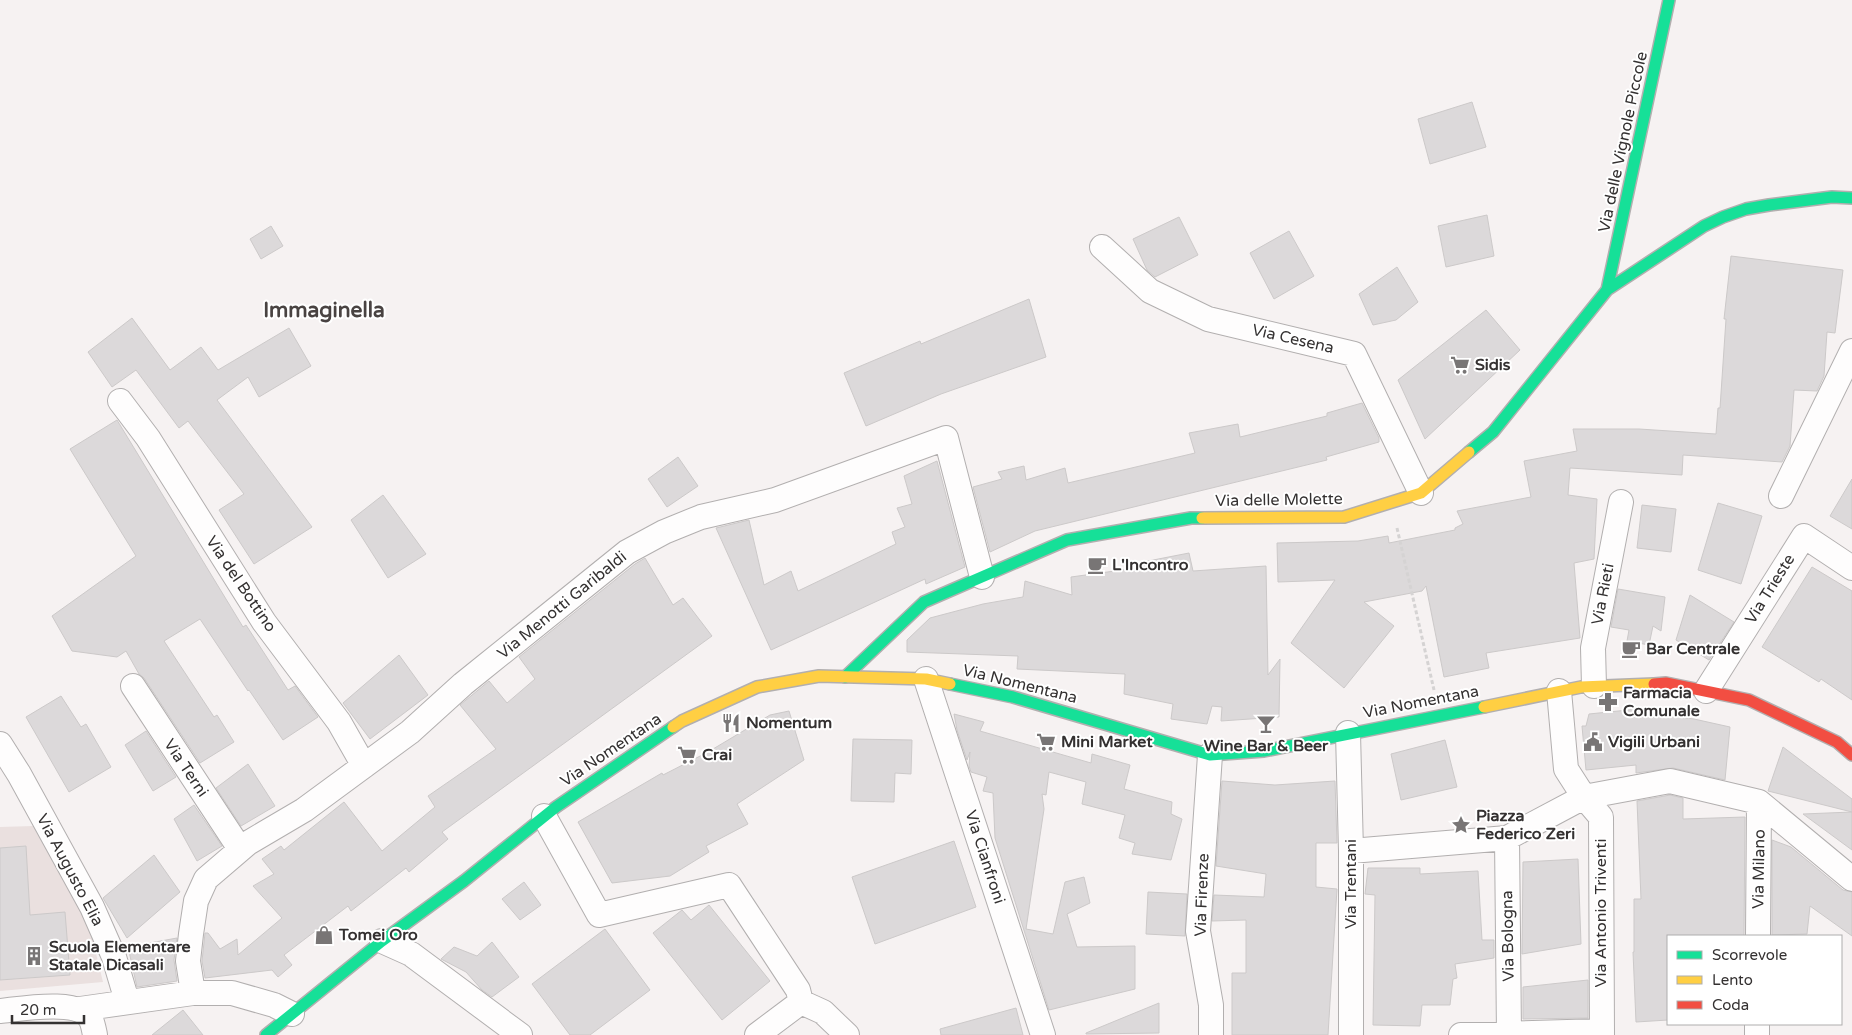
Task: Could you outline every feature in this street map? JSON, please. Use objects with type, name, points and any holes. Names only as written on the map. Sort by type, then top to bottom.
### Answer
[{"type":"main road","name":"Via delle Vignole Piccole","points":[[1607,290],[1669,0]]},
{"type":"main road","name":"Via delle Molette","points":[[845,677],[924,602],[1067,540],[1191,518],[1344,516],[1421,493],[1493,432],[1607,290],[1704,226],[1724,217],[1746,209],[1769,205],[1832,197],[1852,198]]},
{"type":"main road","name":"Via Nomentana","points":[[266,1035],[382,941],[464,881],[544,816],[682,721],[757,686],[819,676],[926,679],[1013,697],[1210,755],[1264,751],[1559,691],[1594,686],[1666,683],[1749,700],[1837,742],[1852,755]]},
{"type":"street","name":"Via Cesena","points":[[1102,247],[1150,291],[1208,319],[1354,354],[1421,493]]},
{"type":"street","points":[[1781,496],[1852,351]]},
{"type":"street","name":"Via del Bottino","points":[[120,401],[148,438],[259,614],[339,722],[364,766]]},
{"type":"street","name":"Via Menotti Garibaldi","points":[[193,993],[188,961],[196,901],[206,879],[248,843],[304,810],[410,732],[463,684],[627,552],[664,532],[701,518],[775,500],[946,438],[982,577]]},
{"type":"street","name":"Via Rieti","points":[[1594,686],[1593,648],[1621,502]]},
{"type":"street","name":"Via Trieste","points":[[1706,691],[1804,536],[1852,568]]},
{"type":"street","name":"Via Cianfroni","points":[[926,679],[1043,1035]]},
{"type":"street","name":"Via Terni","points":[[133,686],[240,849]]},
{"type":"street","name":"Via Antonio Triventi","points":[[1559,691],[1566,770],[1584,798],[1601,817],[1602,1033]]},
{"type":"street","name":"Via Trentani","points":[[1348,733],[1351,850],[1351,1035]]},
{"type":"street","name":"Via Augusto Elia","points":[[0,744],[19,774],[92,907],[114,957],[127,1001]]},
{"type":"street","name":"Via Firenze","points":[[1210,755],[1198,931],[1212,1005],[1211,1035]]},
{"type":"street","points":[[1351,850],[1507,838],[1584,798],[1670,781],[1760,802],[1852,879]]},
{"type":"street","name":"Via Milano","points":[[1758,935],[1760,802]]},
{"type":"street","points":[[544,816],[599,915],[729,885],[798,990],[801,1002]]},
{"type":"street","name":"Via Bologna","points":[[1507,838],[1509,1034]]},
{"type":"street","points":[[382,941],[410,954],[520,1035]]},
{"type":"street","points":[[0,1011],[61,1006],[88,1021],[127,1001],[193,993],[232,993],[274,1005],[292,1014]]},
{"type":"street","points":[[757,1035],[801,1002]]},
{"type":"street","points":[[801,1002],[823,1012],[847,1035]]},
{"type":"street","points":[[1461,1035],[1602,1033]]},
{"type":"path","points":[[1391,502],[1440,715]]},
{"type":"shaded area","points":[[33,826],[88,921],[103,982],[0,991],[0,827]]},
{"type":"building","points":[[1472,102],[1486,147],[1430,164],[1418,119]]},
{"type":"building","points":[[1487,215],[1494,256],[1446,267],[1438,226]]},
{"type":"building","points":[[1179,217],[1198,255],[1155,277],[1147,270],[1133,239]]},
{"type":"building","points":[[271,226],[283,246],[261,259],[250,239]]},
{"type":"building","points":[[1289,231],[1314,276],[1274,299],[1250,253]]},
{"type":"building","points":[[1731,256],[1843,270],[1835,333],[1827,332],[1824,376],[1817,391],[1794,390],[1790,446],[1782,462],[1683,455],[1682,475],[1570,468],[1568,495],[1597,499],[1594,559],[1574,563],[1580,638],[1486,653],[1489,668],[1444,677],[1426,586],[1422,591],[1364,602],[1394,626],[1344,688],[1291,643],[1335,580],[1278,582],[1277,543],[1358,541],[1388,536],[1389,543],[1455,530],[1455,528],[1463,524],[1457,511],[1531,497],[1524,461],[1577,451],[1573,429],[1639,429],[1716,434],[1718,408],[1720,408],[1726,319],[1724,319]]},
{"type":"building","points":[[1397,267],[1418,302],[1396,320],[1373,325],[1359,294]]},
{"type":"building","points":[[1029,299],[1046,357],[941,394],[866,426],[844,373],[920,341],[921,344]]},
{"type":"building","name":"Sidis","points":[[1486,310],[1520,350],[1425,439],[1398,380]]},
{"type":"building","points":[[132,318],[170,370],[201,347],[218,370],[289,328],[311,366],[259,397],[248,377],[217,400],[312,527],[254,564],[219,510],[244,494],[188,421],[179,428],[136,370],[112,387],[88,352]]},
{"type":"building","points":[[1362,403],[1379,438],[1379,442],[1326,457],[1327,460],[1035,531],[990,552],[973,487],[1002,479],[998,472],[1024,466],[1026,480],[1065,468],[1068,483],[1195,453],[1189,433],[1238,424],[1240,437],[1327,416],[1327,413]]},
{"type":"building","points":[[117,420],[243,627],[246,625],[288,690],[295,686],[318,717],[283,740],[200,619],[164,641],[214,717],[217,715],[234,742],[200,763],[144,678],[139,674],[126,651],[117,657],[72,651],[52,616],[136,556],[70,449]]},
{"type":"building","points":[[678,457],[698,486],[667,507],[648,479]]},
{"type":"building","points":[[937,461],[965,567],[926,584],[925,579],[771,650],[716,528],[749,520],[764,585],[791,571],[798,591],[896,544],[892,532],[905,527],[897,508],[912,504],[904,476]]},
{"type":"building","points":[[1852,479],[1852,529],[1830,516]]},
{"type":"building","points":[[383,495],[426,554],[388,578],[351,520]]},
{"type":"building","points":[[1718,503],[1762,516],[1741,584],[1698,570]]},
{"type":"building","points":[[1642,505],[1676,509],[1671,552],[1637,548]]},
{"type":"building","points":[[1189,553],[1193,571],[1266,566],[1268,675],[1280,659],[1279,717],[1221,721],[1222,707],[1212,706],[1207,724],[1171,719],[1173,704],[1124,694],[1125,674],[1017,669],[1018,656],[907,652],[907,640],[930,618],[983,604],[1023,597],[1025,581],[1072,595],[1071,577],[1144,567],[1143,562]]},
{"type":"building","points":[[645,558],[673,605],[683,598],[712,636],[442,832],[448,839],[409,872],[406,868],[351,911],[348,906],[284,955],[292,965],[278,977],[272,970],[205,978],[202,961],[205,933],[208,933],[220,949],[237,939],[238,955],[282,918],[253,886],[274,874],[262,859],[281,846],[284,850],[344,802],[382,851],[435,807],[428,796],[496,749],[460,705],[489,681],[507,703],[535,679],[519,657]]},
{"type":"building","points":[[1812,567],[1852,591],[1852,700],[1821,679],[1819,682],[1762,647]]},
{"type":"building","points":[[1618,589],[1665,597],[1661,631],[1653,626],[1649,645],[1627,641],[1629,630],[1611,627]]},
{"type":"building","points":[[1690,595],[1734,622],[1709,660],[1676,640]]},
{"type":"building","points":[[399,655],[428,695],[370,739],[343,703]]},
{"type":"building","points":[[61,696],[81,727],[86,724],[111,767],[69,792],[26,717]]},
{"type":"building","points":[[1638,709],[1638,712],[1694,719],[1730,727],[1725,780],[1673,768],[1636,773],[1636,765],[1586,770],[1582,726],[1586,726],[1589,714]]},
{"type":"building","points":[[789,711],[804,760],[737,804],[748,824],[706,846],[709,852],[670,876],[612,883],[578,822],[662,773],[663,775],[708,752],[770,715]]},
{"type":"building","points":[[954,714],[984,722],[980,731],[1091,763],[1092,754],[1130,765],[1124,789],[1172,802],[1171,814],[1182,819],[1171,860],[1132,854],[1135,843],[1119,838],[1125,815],[1082,804],[1086,782],[1049,772],[1046,795],[1042,794],[1044,809],[1026,929],[1053,934],[1065,882],[1084,877],[1090,903],[1067,914],[1077,947],[1135,946],[1135,989],[1049,1010],[995,838],[993,793],[983,791],[987,777],[971,772],[969,766],[970,752],[967,760]]},
{"type":"building","points":[[146,731],[176,777],[153,791],[125,745]]},
{"type":"building","points":[[853,739],[912,740],[911,774],[895,773],[894,802],[851,801]]},
{"type":"building","points":[[1445,740],[1457,787],[1401,800],[1391,754]]},
{"type":"building","points":[[1783,747],[1852,799],[1852,812],[1768,791]]},
{"type":"building","points":[[248,764],[275,806],[241,826],[216,788]]},
{"type":"building","points":[[1222,781],[1275,785],[1335,781],[1337,843],[1316,843],[1316,887],[1337,889],[1328,1035],[1232,1035],[1232,973],[1246,973],[1246,920],[1212,921],[1214,895],[1264,897],[1266,874],[1216,866]]},
{"type":"building","points":[[1670,795],[1683,798],[1683,819],[1745,817],[1744,935],[1667,935],[1667,1020],[1636,1022],[1633,952],[1634,899],[1641,899],[1637,801]]},
{"type":"building","points":[[194,805],[222,846],[197,861],[174,819]]},
{"type":"building","points":[[1852,812],[1852,850],[1803,814]]},
{"type":"building","points":[[1772,840],[1791,847],[1843,890],[1852,892],[1852,936],[1810,906],[1807,934],[1772,935]]},
{"type":"building","points":[[954,841],[976,907],[875,944],[852,877]]},
{"type":"building","name":"Scuola Elementare Statale Dicasali","points":[[26,846],[30,915],[65,912],[70,975],[0,980],[0,848]]},
{"type":"building","points":[[154,855],[180,892],[127,938],[103,898]]},
{"type":"building","points":[[1578,859],[1581,944],[1522,954],[1523,862]]},
{"type":"building","points":[[1368,868],[1420,868],[1420,874],[1478,871],[1482,940],[1494,940],[1494,958],[1455,964],[1457,978],[1453,979],[1450,1005],[1422,1005],[1420,1026],[1373,1025],[1375,895],[1365,894]]},
{"type":"building","points":[[524,882],[541,905],[520,920],[502,899]]},
{"type":"building","points":[[1148,892],[1187,894],[1185,936],[1146,934]]},
{"type":"building","points":[[709,905],[770,981],[722,1020],[653,933],[682,910],[691,920]]},
{"type":"building","points":[[605,929],[650,990],[590,1035],[570,1035],[532,984]]},
{"type":"building","points":[[177,938],[174,960],[177,981],[137,987],[128,947]]},
{"type":"building","points":[[492,942],[519,977],[492,997],[482,990],[466,972],[441,959],[454,947],[477,956]]},
{"type":"building","points":[[1588,980],[1588,1018],[1523,1019],[1523,987]]},
{"type":"building","points":[[1159,1003],[1159,1033],[1086,1034],[1086,1033]]},
{"type":"building","points":[[1016,1008],[1023,1035],[941,1035],[940,1029]]},
{"type":"building","points":[[183,1010],[203,1035],[152,1035]]},
{"type":"traffic: fast","points":[[1607,290],[1669,0]]},
{"type":"traffic: fast","points":[[1469,452],[1493,432],[1607,290],[1704,226],[1723,217],[1746,209],[1769,205],[1832,197],[1852,198]]},
{"type":"traffic: fast","points":[[845,677],[924,602],[1067,540],[1191,518],[1202,518]]},
{"type":"traffic: fast","points":[[950,684],[1013,697],[1210,755],[1264,751],[1484,707]]},
{"type":"traffic: fast","points":[[266,1035],[382,941],[464,881],[556,807],[673,727]]},
{"type":"traffic: slow","points":[[1202,518],[1344,517],[1421,493],[1469,452]]},
{"type":"traffic: slow","points":[[673,727],[682,721],[757,687],[819,676],[926,679],[950,684]]},
{"type":"traffic: slow","points":[[1484,707],[1581,687],[1654,684]]},
{"type":"traffic: jam","points":[[1654,684],[1666,683],[1749,700],[1837,742],[1852,755]]},
{"type":"place","name":"Sidis","points":[[1460,365]]},
{"type":"place","name":"L'Incontro","points":[[1097,565]]},
{"type":"place","name":"Bar Centrale","points":[[1631,649]]},
{"type":"place","name":"Farmacia Comunale","points":[[1608,702]]},
{"type":"place","name":"Nomentum","points":[[731,723]]},
{"type":"place","name":"Wine Bar & Beer","points":[[1266,724]]},
{"type":"place","name":"Mini Market","points":[[1046,742]]},
{"type":"place","name":"Vigili Urbani","points":[[1593,742]]},
{"type":"place","name":"Crai","points":[[687,755]]},
{"type":"place","name":"Piazza Federico Zeri","points":[[1461,825]]},
{"type":"place","name":"Tomei Oro","points":[[324,935]]},
{"type":"place","name":"Scuola Elementare Statale Dicasali","points":[[34,956]]},
{"type":"district","name":"Immaginella","points":[[324,310]]}]
